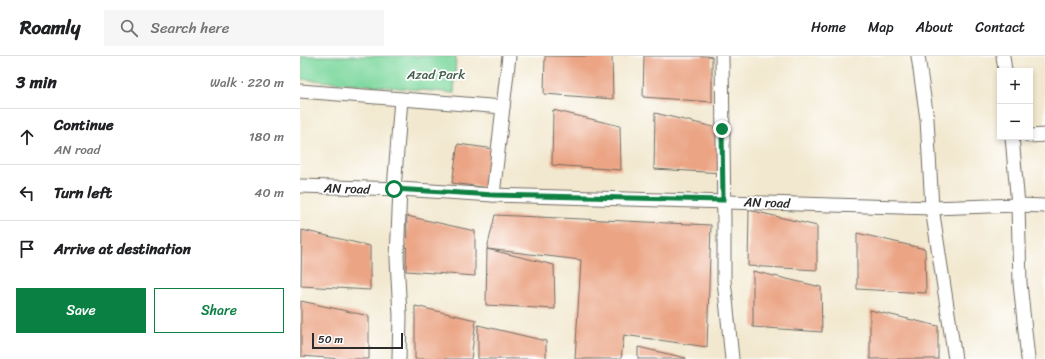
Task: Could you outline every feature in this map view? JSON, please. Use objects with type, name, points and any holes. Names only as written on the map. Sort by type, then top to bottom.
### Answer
[{"type":"street","points":[[494,195],[509,56]]},
{"type":"street","points":[[722,56],[724,280],[732,359]]},
{"type":"street","points":[[918,56],[926,119],[932,208],[955,359]]},
{"type":"street","points":[[1003,56],[1005,68]]},
{"type":"street","points":[[300,91],[503,107]]},
{"type":"street","points":[[400,359],[400,316],[396,258],[401,98]]},
{"type":"street","points":[[1033,136],[1045,134]]},
{"type":"street","points":[[1012,140],[1018,205],[1020,283],[1028,359]]},
{"type":"street","name":"AN road","points":[[300,186],[397,189],[494,195],[723,200],[932,208],[1018,205],[1045,206]]},
{"type":"green space","name":"Azad Park","points":[[301,56],[456,56],[454,93],[300,79]]},
{"type":"building","points":[[545,56],[612,56],[613,99],[544,94]]},
{"type":"building","points":[[644,56],[712,57],[712,102],[643,97]]},
{"type":"building","points":[[553,110],[620,126],[621,170],[552,165]]},
{"type":"building","points":[[655,113],[722,129],[723,173],[654,169]]},
{"type":"building","points":[[458,144],[495,149],[489,188],[452,183]]},
{"type":"building","points":[[749,210],[817,226],[817,270],[748,266]]},
{"type":"building","points":[[495,215],[711,225],[707,347],[624,335],[621,359],[575,359],[581,260],[487,249]]},
{"type":"building","points":[[407,216],[475,231],[475,276],[406,271]]},
{"type":"building","points":[[302,230],[370,246],[370,290],[301,286]]},
{"type":"building","points":[[857,233],[925,249],[926,293],[857,289]]},
{"type":"building","points":[[487,249],[554,265],[555,309],[486,305]]},
{"type":"building","points":[[753,271],[821,287],[822,332],[753,327]]},
{"type":"building","points":[[301,301],[369,316],[369,359],[341,359],[301,356]]},
{"type":"building","points":[[415,306],[476,320],[471,359],[415,359]]},
{"type":"building","points":[[870,310],[938,326],[938,359],[870,359]]},
{"type":"building","points":[[478,325],[546,341],[546,359],[478,359]]},
{"type":"building","points":[[638,347],[686,358],[686,359],[638,359]]},
{"type":"route","points":[[394,189],[494,195],[723,200],[722,129]]}]
